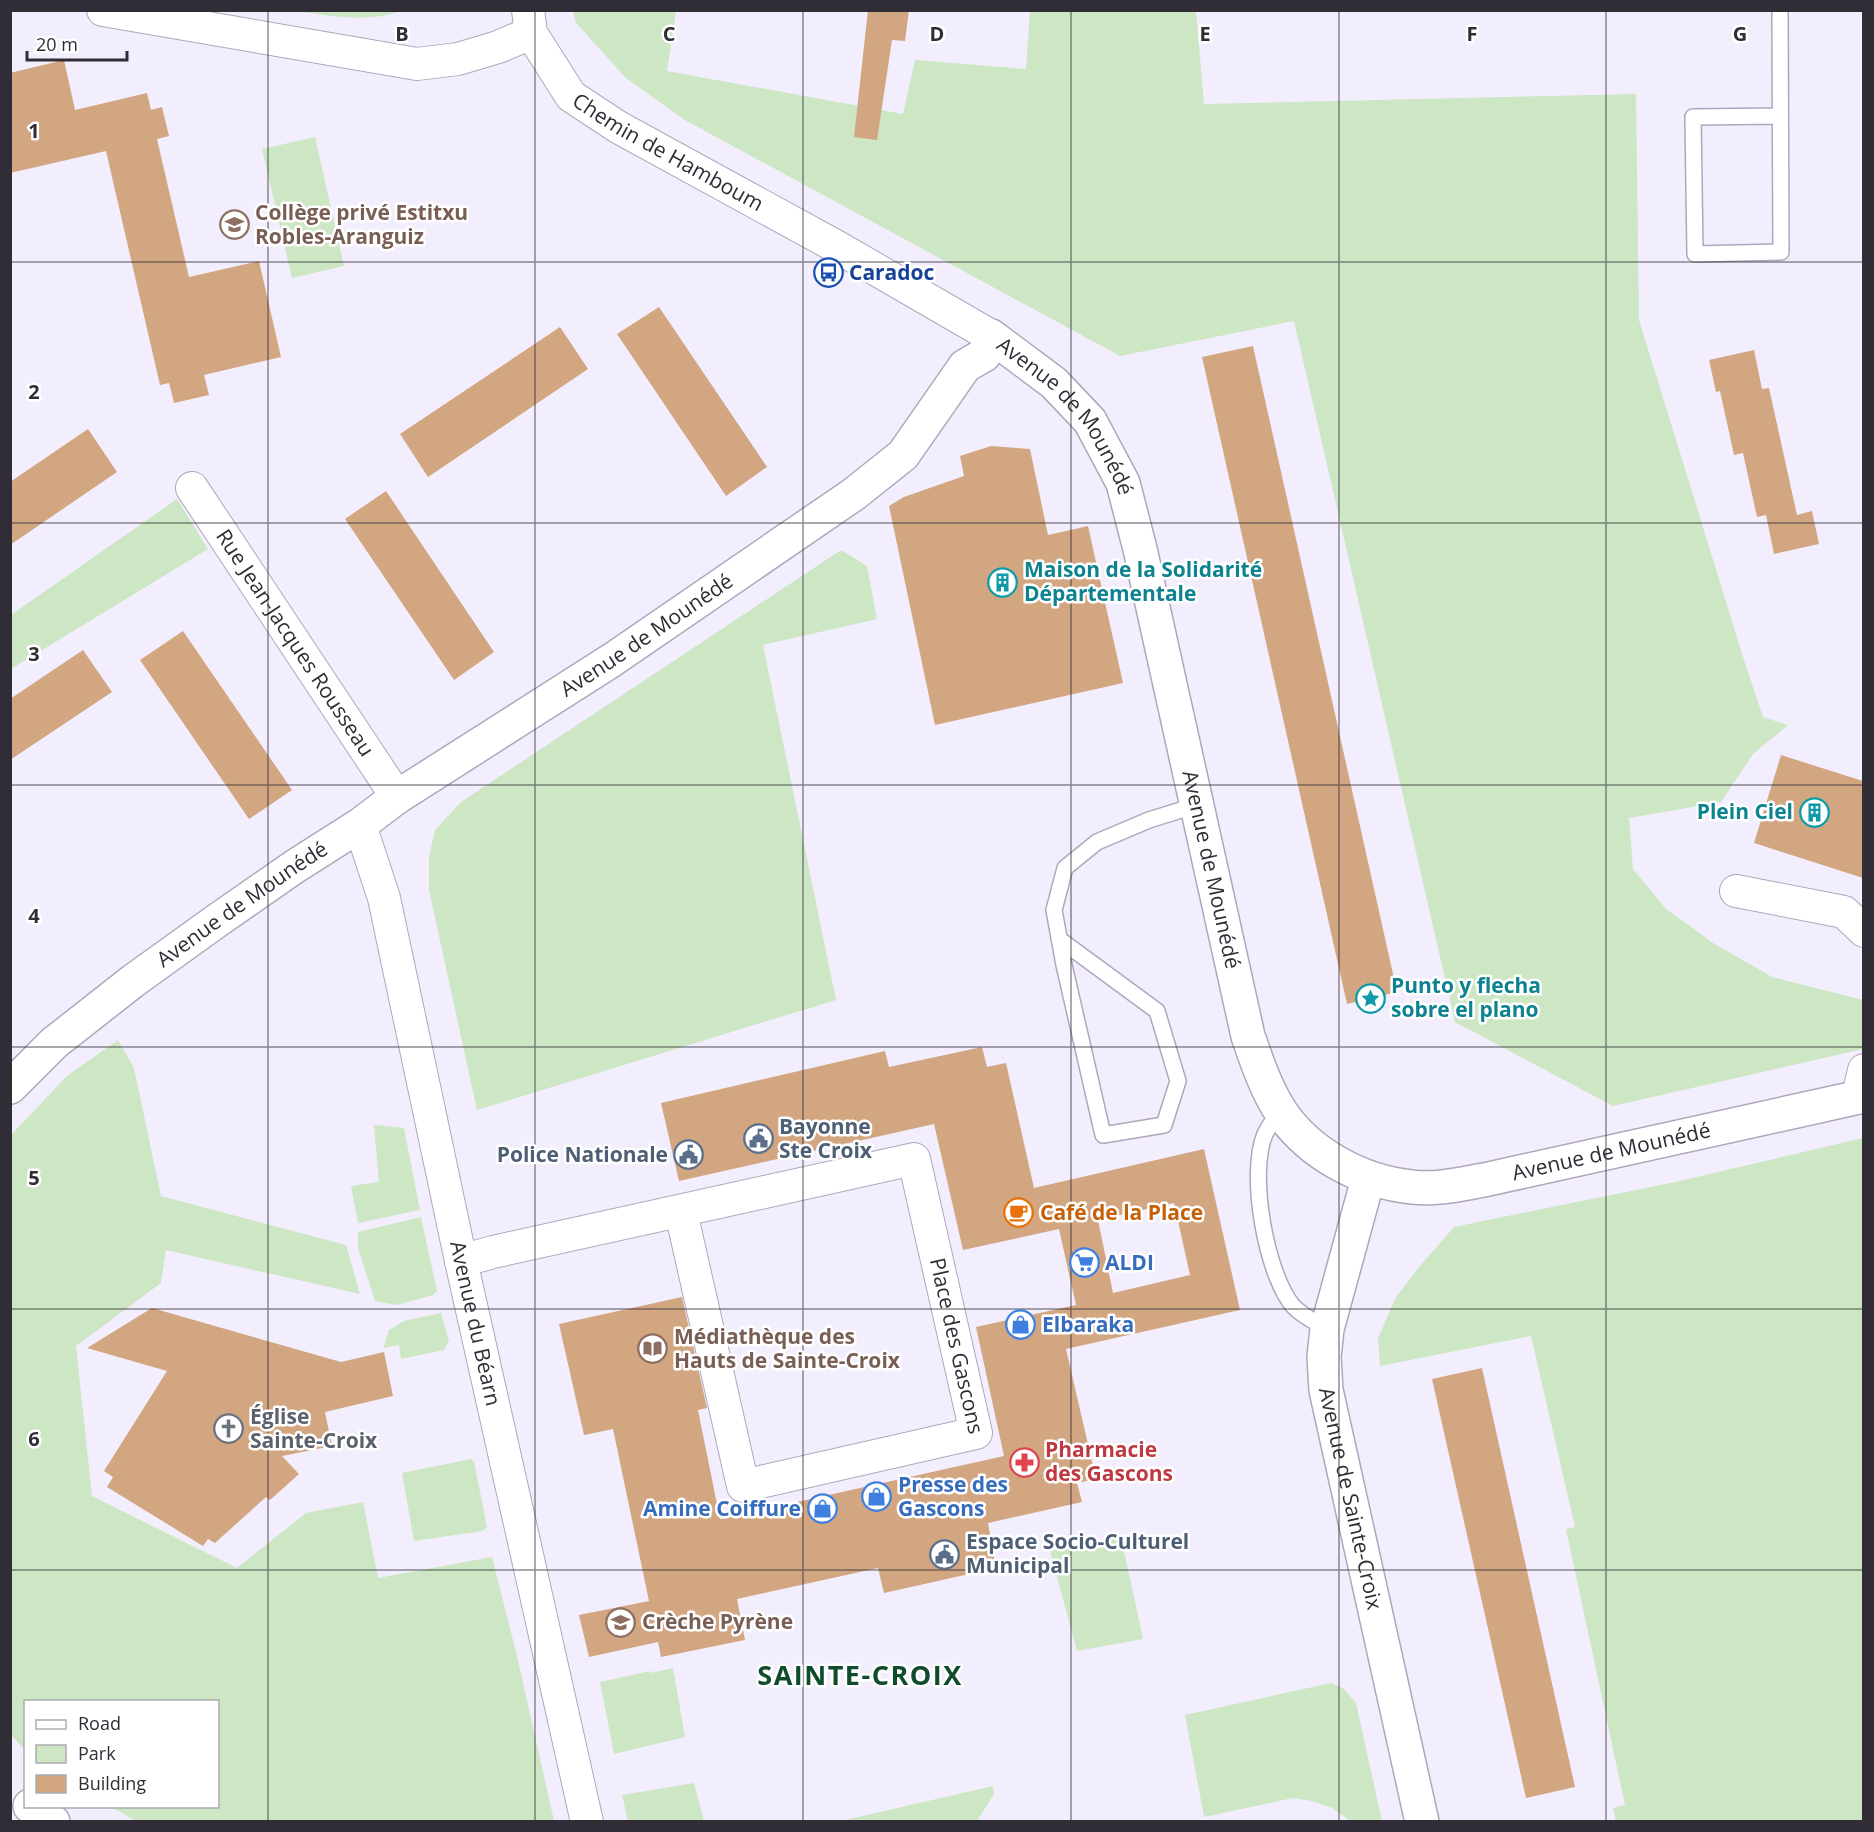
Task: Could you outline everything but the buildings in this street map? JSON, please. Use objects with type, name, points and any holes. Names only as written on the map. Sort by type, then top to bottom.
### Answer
[{"type":"street","name":"Chemin de Hamboum","points":[[103,10],[417,64],[458,59],[498,47],[530,22],[571,96],[618,127],[839,248],[991,336]]},
{"type":"street","name":"Avenue de Mounédé","points":[[10,1087],[54,1043],[133,981],[294,867],[360,825],[397,797],[612,660],[854,494],[903,455],[965,366],[984,355],[991,336],[1054,383],[1090,421],[1123,483],[1140,549],[1248,1036],[1264,1080],[1280,1110],[1305,1139],[1332,1160],[1368,1179],[1412,1187],[1436,1187],[1484,1180],[1862,1088]]},
{"type":"street","name":"Rue Jean-Jacques Rousseau","points":[[192,488],[397,797]]},
{"type":"street","name":"Avenue du Béarn","points":[[360,825],[384,898],[461,1261],[587,1821]]},
{"type":"street","points":[[1736,891],[1844,912],[1863,931]]},
{"type":"street","name":"Place des Gascons","points":[[461,1261],[914,1159],[976,1433],[743,1486],[681,1212]]},
{"type":"street","name":"Avenue de Sainte-Croix","points":[[1368,1179],[1328,1329],[1324,1357],[1326,1390],[1422,1821]]},
{"type":"street","points":[[10,1794],[24,1803]]},
{"type":"street","points":[[33,1808],[53,1821]]},
{"type":"lane","points":[[1779,10],[1780,116],[1781,252],[1695,254],[1693,117],[1780,116]]},
{"type":"lane","points":[[1059,939],[1156,1011],[1178,1081],[1164,1125],[1103,1136],[1059,939],[1054,910],[1065,868],[1097,843],[1149,820],[1197,806]]},
{"type":"lane","points":[[1280,1110],[1265,1135],[1260,1160],[1259,1203],[1270,1254],[1279,1285],[1294,1306],[1328,1329]]},
{"type":"green space","points":[[1030,10],[1196,11],[1204,104],[1636,94],[1639,320],[1763,717],[1788,725],[1753,754],[1721,802],[1629,818],[1633,869],[1666,909],[1713,943],[1772,977],[1863,1000],[1863,1049],[1613,1106],[1455,1022],[1294,321],[1120,356],[683,119],[626,78],[576,23],[573,11],[676,11],[667,71],[903,114],[915,60],[1026,69]]},
{"type":"green space","points":[[296,11],[401,11],[362,18]]},
{"type":"green space","points":[[315,137],[344,266],[292,278],[262,149]]},
{"type":"green space","points":[[177,499],[208,549],[11,669],[11,615]]},
{"type":"green space","points":[[841,550],[867,566],[877,619],[763,645],[836,1000],[477,1110],[429,890],[429,857],[435,830],[461,802]]},
{"type":"green space","points":[[118,1040],[134,1068],[161,1196],[346,1245],[360,1294],[166,1250],[161,1283],[76,1346],[92,1496],[237,1568],[306,1513],[363,1502],[378,1578],[492,1557],[554,1821],[138,1822],[113,1808],[219,1808],[219,1700],[24,1700],[24,1749],[11,1735],[11,1135],[67,1076]]},
{"type":"green space","points":[[374,1125],[404,1128],[420,1210],[358,1223],[351,1186],[379,1182]]},
{"type":"green space","points":[[1863,1138],[1863,1821],[1616,1821],[1613,1808],[1625,1805],[1566,1529],[1575,1527],[1531,1336],[1380,1366],[1378,1338],[1396,1297],[1454,1227],[1675,1182]]},
{"type":"green space","points":[[421,1217],[437,1291],[433,1295],[397,1305],[375,1301],[358,1248],[358,1232]]},
{"type":"green space","points":[[441,1313],[449,1341],[444,1350],[401,1359],[399,1345],[383,1348],[389,1330],[404,1321]]},
{"type":"green space","points":[[471,1459],[474,1462],[487,1527],[483,1531],[414,1541],[402,1473]]},
{"type":"green space","points":[[1121,1537],[1143,1639],[1077,1651],[1050,1551]]},
{"type":"green space","points":[[673,1668],[685,1737],[614,1754],[600,1682]]},
{"type":"green space","points":[[1331,1683],[1343,1688],[1356,1703],[1382,1821],[1351,1821],[1332,1808],[1312,1801],[1293,1798],[1204,1817],[1185,1715]]},
{"type":"green space","points":[[694,1783],[704,1821],[628,1821],[622,1795]]},
{"type":"green space","points":[[993,1786],[994,1794],[977,1821],[841,1821]]},
{"type":"place","name":"Collège privé Estitxu Robles-Aranguiz","points":[[234,225]]},
{"type":"place","name":"Caradoc","points":[[828,273]]},
{"type":"place","name":"Maison de la Solidarité Départementale","points":[[1003,582]]},
{"type":"place","name":"Plein Ciel","points":[[1814,812]]},
{"type":"place","name":"Punto y flecha sobre el plano","points":[[1370,998]]},
{"type":"place","name":"Bayonne Ste Croix","points":[[758,1139]]},
{"type":"place","name":"Police Nationale","points":[[689,1155]]},
{"type":"place","name":"Café de la Place","points":[[1019,1213]]},
{"type":"place","name":"ALDI","points":[[1084,1263]]},
{"type":"place","name":"Elbaraka","points":[[1021,1325]]},
{"type":"place","name":"Médiathèque des Hauts de Sainte-Croix","points":[[653,1349]]},
{"type":"place","name":"Église Sainte-Croix","points":[[229,1429]]},
{"type":"place","name":"Pharmacie des Gascons","points":[[1024,1462]]},
{"type":"place","name":"Presse des Gascons","points":[[877,1497]]},
{"type":"place","name":"Amine Coiffure","points":[[822,1509]]},
{"type":"place","name":"Espace Socio-Culturel Municipal","points":[[945,1554]]},
{"type":"place","name":"Crèche Pyrène","points":[[621,1622]]},
{"type":"district","name":"SAINTE-CROIX","points":[[860,1676]]}]
